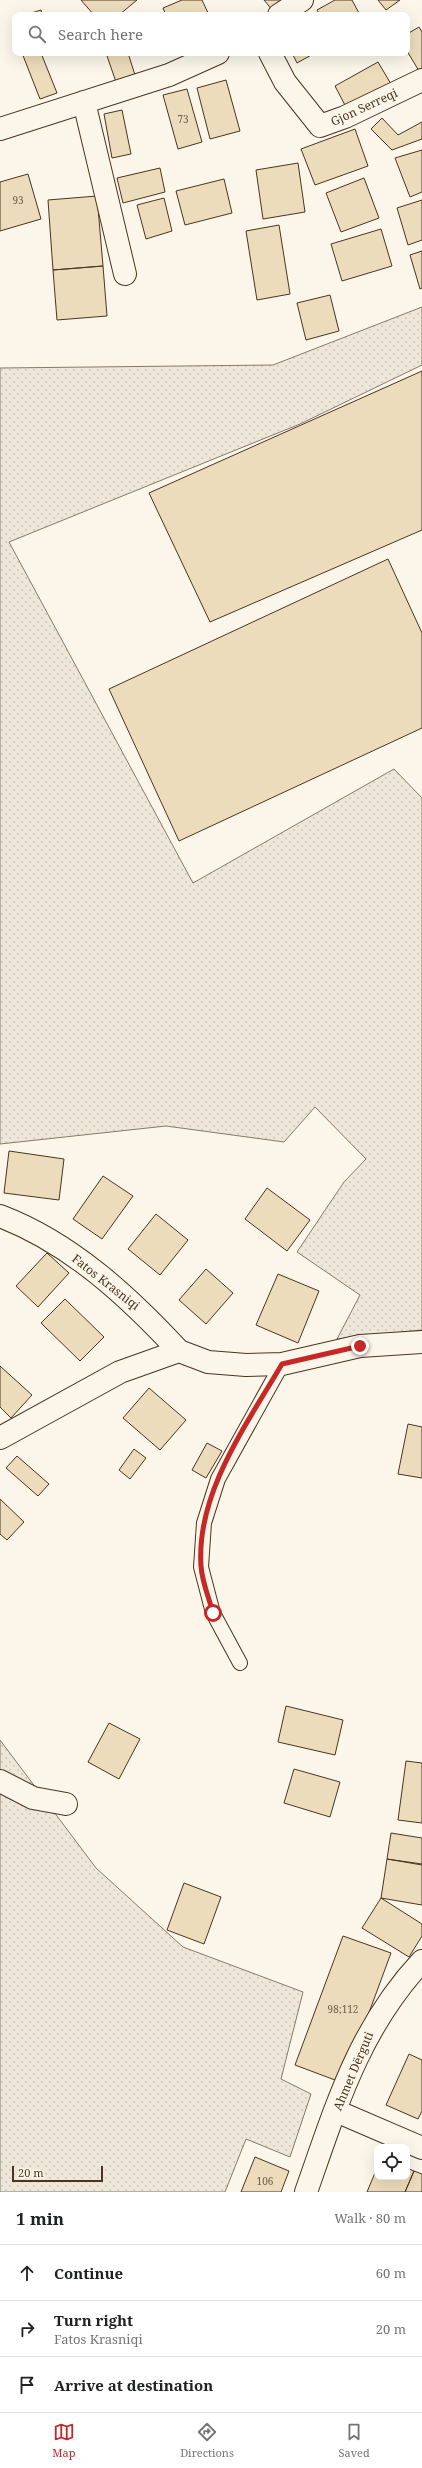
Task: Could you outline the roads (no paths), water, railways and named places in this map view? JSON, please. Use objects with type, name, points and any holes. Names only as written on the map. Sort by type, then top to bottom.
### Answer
[{"type":"street","points":[[284,12],[302,0]]},
{"type":"street","points":[[0,129],[169,75],[211,56]]},
{"type":"street","name":"Gjon Serreqi","points":[[272,56],[285,82],[320,126],[345,117],[422,80]]},
{"type":"street","points":[[84,102],[125,274]]},
{"type":"street","name":"Fatos Krasniqi","points":[[0,1216],[22,1225],[81,1261],[144,1312],[179,1352],[208,1362],[246,1365],[282,1364],[360,1346],[422,1342]]},
{"type":"street","points":[[0,1438],[120,1372],[179,1352]]},
{"type":"street","points":[[0,1781],[33,1798],[66,1804]]},
{"type":"street","name":"Ahmet Dërguti","points":[[306,2192],[364,2041],[383,2008],[422,1961]]},
{"type":"street","points":[[336,2112],[422,2148]]},
{"type":"lane","points":[[240,1663],[213,1613],[201,1567],[204,1523],[218,1479],[282,1364]]}]
